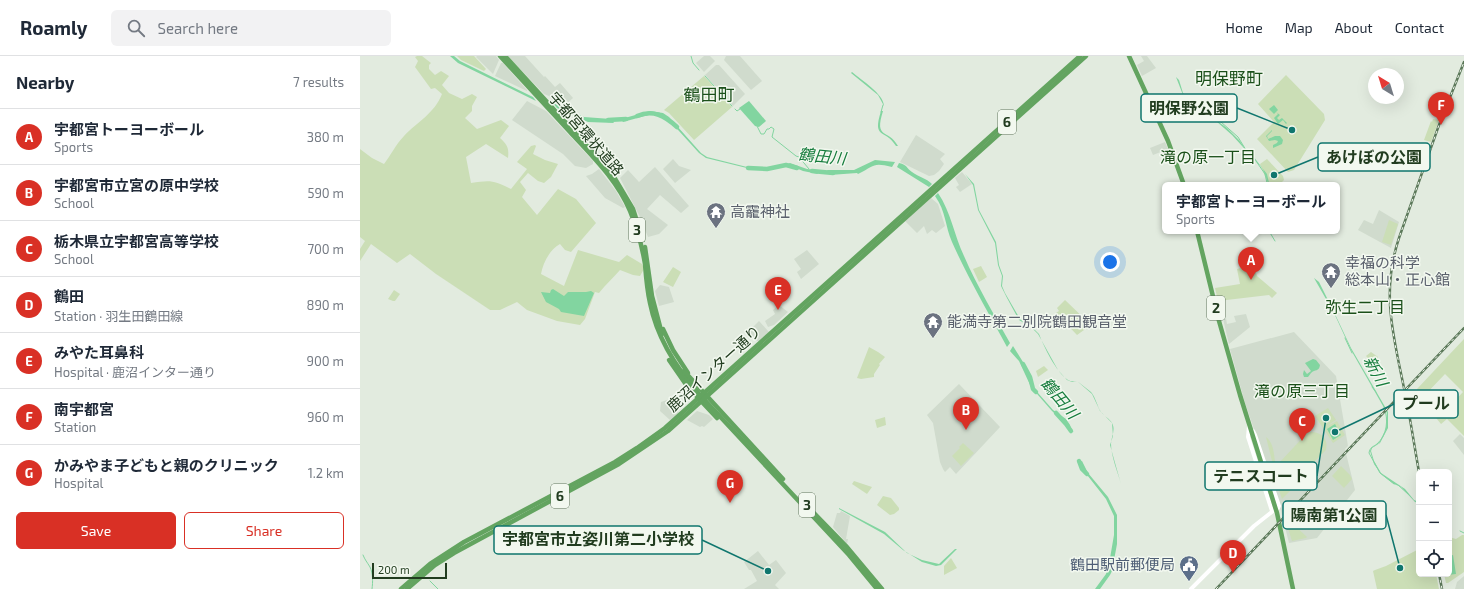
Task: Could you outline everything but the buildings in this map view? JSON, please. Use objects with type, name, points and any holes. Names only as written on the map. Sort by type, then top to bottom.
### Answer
[{"type":"main road","name":"宇都宮環状道路","points":[[500,56],[604,169],[626,201],[640,242],[649,298],[656,320],[682,372],[775,473]]},
{"type":"main road","name":"宇都宮環状道路","points":[[505,56],[611,172],[620,186],[633,209],[640,227],[647,257],[656,320]]},
{"type":"main road","name":"鹿沼インター通り","points":[[401,589],[422,570],[464,542],[604,468],[637,448],[665,428],[707,394],[931,193],[1080,56]]},
{"type":"main road","name":"鹿沼インター通り","points":[[936,188],[1086,56]]},
{"type":"main road","points":[[1129,56],[1168,141],[1183,182]]},
{"type":"main road","name":"2","points":[[1198,234],[1219,321],[1252,438],[1277,513],[1293,589]]},
{"type":"main road","name":"3","points":[[656,320],[683,366],[770,462],[775,473],[849,555],[877,589]]},
{"type":"main road","name":"3","points":[[656,320],[654,327],[665,353],[682,379],[759,462],[775,473],[846,546],[882,589]]},
{"type":"main road","name":"鹿沼インター通り","points":[[407,589],[435,565],[460,549],[626,460],[668,431],[700,400]]},
{"type":"main road","points":[[1249,426],[1255,435],[1279,506],[1278,508]]},
{"type":"main road","points":[[1191,589],[1254,526],[1273,511],[1248,437],[1249,426]]},
{"type":"shaded area","points":[[422,56],[431,63],[429,65],[429,69],[435,75],[441,71],[449,76],[442,85],[449,93],[462,99],[472,94],[477,97],[472,106],[472,111],[465,118],[477,129],[501,120],[509,126],[500,138],[507,147],[508,158],[486,144],[466,157],[471,183],[483,181],[492,182],[511,189],[527,169],[517,162],[531,146],[535,145],[533,154],[558,164],[551,177],[544,183],[538,181],[528,173],[520,182],[526,190],[522,197],[537,215],[558,189],[576,199],[596,223],[571,252],[565,250],[560,244],[556,246],[545,261],[541,274],[564,286],[578,250],[619,262],[627,255],[642,264],[644,269],[640,276],[620,270],[599,293],[595,292],[585,319],[580,325],[557,321],[527,310],[517,302],[500,310],[490,310],[436,274],[410,254],[397,263],[371,244],[360,261],[360,249],[365,241],[360,237],[360,149],[372,158],[384,164],[401,139],[435,107],[442,94],[435,88],[431,89],[415,67],[418,61],[415,57]]},
{"type":"shaded area","points":[[450,56],[454,56],[460,61],[533,97],[536,101],[458,63]]},
{"type":"shaded area","points":[[457,56],[474,56],[486,69],[484,71],[461,60]]},
{"type":"shaded area","points":[[496,56],[499,60],[493,74],[476,57]]},
{"type":"shaded area","points":[[508,56],[525,56],[555,87],[560,83],[573,98],[565,105],[554,101],[549,96],[544,94]]},
{"type":"shaded area","points":[[704,56],[710,56],[715,61],[704,72],[696,63]]},
{"type":"shaded area","points":[[726,56],[740,56],[762,81],[751,90],[724,60]]},
{"type":"shaded area","points":[[1141,56],[1147,56],[1156,68],[1142,76],[1137,65],[1144,61]]},
{"type":"shaded area","points":[[501,63],[503,63],[527,91],[495,76]]},
{"type":"shaded area","points":[[716,65],[719,65],[745,94],[733,106],[705,75]]},
{"type":"shaded area","points":[[852,72],[876,92],[883,101],[884,106],[878,95],[851,73]]},
{"type":"shaded area","points":[[1286,75],[1324,114],[1325,120],[1294,170],[1288,172],[1257,139],[1274,122],[1258,104]]},
{"type":"shaded area","points":[[704,76],[732,107],[694,140],[669,113],[664,110]]},
{"type":"shaded area","points":[[1176,77],[1179,80],[1183,93],[1200,111],[1209,115],[1227,128],[1239,140],[1247,151],[1253,156],[1267,174],[1269,182],[1263,169],[1232,135],[1216,121],[1200,112],[1183,95]]},
{"type":"shaded area","points":[[1217,95],[1223,95],[1231,105],[1229,107]]},
{"type":"shaded area","points":[[527,101],[546,111],[593,161],[593,164],[586,168],[575,166],[563,154],[512,120]]},
{"type":"shaded area","points":[[749,101],[766,121],[759,127],[755,126],[739,108]]},
{"type":"shaded area","points":[[553,103],[584,117],[611,119],[614,123],[588,122],[557,108]]},
{"type":"shaded area","points":[[1274,105],[1278,110],[1274,114],[1269,109]]},
{"type":"shaded area","points":[[650,111],[663,113],[669,117],[701,153],[707,157],[755,169],[783,166],[790,163],[807,169],[816,170],[818,174],[803,171],[789,165],[771,169],[755,170],[706,158],[699,153],[669,120],[661,115],[652,114],[623,122],[621,119]]},
{"type":"shaded area","points":[[881,111],[883,111],[880,126],[881,130],[898,146],[896,146],[879,130],[878,126]]},
{"type":"shaded area","points":[[1276,112],[1280,115],[1277,118],[1279,120],[1282,118],[1287,123],[1286,124],[1283,120],[1278,124],[1274,118],[1278,114]]},
{"type":"shaded area","points":[[1433,119],[1439,120],[1431,142],[1424,140]]},
{"type":"shaded area","points":[[1272,130],[1267,136],[1268,139],[1275,136],[1280,136],[1283,140],[1282,144],[1273,148],[1273,145],[1278,141],[1269,141],[1266,136]]},
{"type":"shaded area","points":[[916,135],[945,154],[940,159],[944,164],[934,175],[929,176],[900,162]]},
{"type":"shaded area","points":[[1165,142],[1168,149],[1153,155],[1150,148]]},
{"type":"shaded area","points":[[673,159],[679,166],[691,170],[675,183],[663,169]]},
{"type":"shaded area","points":[[1267,159],[1283,176],[1284,180],[1282,182],[1267,182],[1260,164]]},
{"type":"shaded area","points":[[875,160],[895,162],[892,167],[877,165],[858,174],[830,175],[827,170],[854,170]]},
{"type":"shaded area","points":[[899,163],[932,184],[929,187],[897,167]]},
{"type":"shaded area","points":[[655,167],[689,206],[681,213],[660,195],[647,209],[668,225],[659,234],[648,237],[639,215],[620,178],[628,170],[639,182]]},
{"type":"shaded area","points":[[599,169],[616,191],[625,207],[623,208],[605,198],[586,176]]},
{"type":"shaded area","points":[[962,172],[972,184],[960,192],[956,187],[959,185],[955,178]]},
{"type":"shaded area","points":[[965,174],[974,184],[979,210],[996,242],[999,265],[1003,276],[1002,286],[1005,293],[1020,319],[1032,327],[1039,334],[1042,341],[1031,327],[1019,320],[1001,286],[1002,276],[998,265],[995,243],[978,210],[973,185]]},
{"type":"shaded area","points":[[938,193],[946,208],[969,267],[1010,343],[1007,347],[971,282],[952,242],[941,207],[935,196]]},
{"type":"shaded area","points":[[931,198],[938,204],[945,226],[936,233],[932,230],[927,234],[924,226],[917,233],[905,221]]},
{"type":"shaded area","points":[[1379,210],[1399,222],[1391,248],[1358,230],[1364,220],[1373,224]]},
{"type":"shaded area","points":[[1389,220],[1398,224],[1391,245],[1382,242]]},
{"type":"shaded area","points":[[807,250],[819,264],[801,279],[797,272],[801,269],[794,259]]},
{"type":"shaded area","points":[[1253,265],[1257,276],[1277,293],[1272,298],[1269,295],[1218,301],[1215,288],[1240,284],[1237,269]]},
{"type":"shaded area","points":[[981,266],[987,277],[979,282],[973,269]]},
{"type":"shaded area","points":[[673,267],[681,272],[673,287],[663,282]]},
{"type":"shaded area","points":[[1314,278],[1319,282],[1351,348],[1388,412],[1388,428],[1380,443],[1372,448],[1371,451],[1374,461],[1381,473],[1405,489],[1416,502],[1401,487],[1394,484],[1381,474],[1374,464],[1370,451],[1371,448],[1379,443],[1386,429],[1387,413],[1351,350],[1334,313]]},
{"type":"shaded area","points":[[660,285],[669,287],[674,302],[659,306],[655,291]]},
{"type":"shaded area","points":[[553,289],[564,296],[568,292],[591,291],[594,293],[584,316],[561,312],[559,309],[546,302],[541,292],[550,293]]},
{"type":"shaded area","points":[[394,290],[400,294],[395,301],[393,301],[388,299]]},
{"type":"shaded area","points":[[1065,300],[1091,325],[1077,335],[1056,313],[1059,311],[1057,308]]},
{"type":"shaded area","points":[[779,305],[788,312],[774,325],[768,327],[765,321],[775,314],[773,310]]},
{"type":"shaded area","points":[[1246,314],[1250,327],[1229,344],[1223,319],[1226,318],[1227,324],[1236,322],[1234,316]]},
{"type":"shaded area","points":[[759,321],[769,332],[759,341],[756,341],[749,331]]},
{"type":"shaded area","points":[[1294,332],[1336,376],[1348,446],[1345,449],[1355,490],[1317,538],[1289,543],[1278,499],[1245,403],[1230,349]]},
{"type":"shaded area","points":[[1464,339],[1464,436],[1447,419],[1441,424],[1428,408],[1433,403],[1443,413],[1463,392],[1445,374],[1422,398],[1417,389]]},
{"type":"shaded area","points":[[1013,346],[1023,362],[1031,385],[1053,410],[1066,419],[1072,431],[1070,431],[1065,422],[1052,411],[1031,387],[1019,361],[1010,351]]},
{"type":"shaded area","points":[[869,347],[885,357],[879,364],[880,365],[874,374],[874,377],[861,379],[857,378]]},
{"type":"shaded area","points":[[1371,352],[1378,357],[1373,363],[1366,356]]},
{"type":"shaded area","points":[[1313,359],[1320,365],[1318,370],[1311,373],[1308,377],[1304,377],[1304,370],[1307,374],[1311,371],[1305,363]]},
{"type":"shaded area","points":[[1044,366],[1048,370],[1038,377],[1036,371]]},
{"type":"shaded area","points":[[1077,381],[1091,392],[1094,397],[1097,405],[1092,394]]},
{"type":"shaded area","points":[[959,384],[1000,427],[956,474],[950,467],[945,472],[943,469],[940,462],[933,423],[927,415]]},
{"type":"shaded area","points":[[670,399],[679,413],[670,420],[660,411],[661,402]]},
{"type":"shaded area","points":[[1328,408],[1336,420],[1325,427],[1337,421],[1345,435],[1333,443],[1315,416]]},
{"type":"shaded area","points":[[697,411],[709,415],[713,419],[704,427],[700,427],[687,420]]},
{"type":"shaded area","points":[[885,417],[886,425],[877,428],[875,420]]},
{"type":"shaded area","points":[[1335,424],[1341,435],[1333,440],[1327,429]]},
{"type":"shaded area","points":[[1307,433],[1318,433],[1325,439],[1327,446],[1326,450],[1296,480],[1288,481],[1284,479],[1279,474],[1279,462],[1290,473],[1280,462]]},
{"type":"shaded area","points":[[1460,434],[1464,438],[1464,455],[1453,441]]},
{"type":"shaded area","points":[[1266,437],[1273,448],[1276,468],[1282,479],[1292,483],[1304,477],[1282,499],[1271,467],[1273,465]]},
{"type":"shaded area","points":[[963,443],[974,453],[961,466],[952,456]]},
{"type":"shaded area","points":[[1082,461],[1088,473],[1108,497],[1117,515],[1117,544],[1112,571],[1100,589],[1095,589],[1106,574],[1109,564],[1114,535],[1114,516],[1106,499],[1080,466],[1078,462]]},
{"type":"shaded area","points":[[1341,466],[1352,479],[1344,488],[1332,476]]},
{"type":"shaded area","points":[[854,481],[872,487],[867,494],[852,484]]},
{"type":"shaded area","points":[[883,496],[891,498],[899,510],[890,515],[877,505]]},
{"type":"shaded area","points":[[839,508],[885,532],[906,552],[884,534]]},
{"type":"shaded area","points":[[841,511],[850,516],[846,539],[848,539],[847,544],[833,527],[837,513],[840,513]]},
{"type":"shaded area","points":[[1290,521],[1307,537],[1306,538],[1292,541],[1287,525]]},
{"type":"shaded area","points":[[1464,535],[1464,572],[1446,583],[1445,577],[1452,577],[1452,538],[1456,539]]},
{"type":"shaded area","points":[[955,549],[957,549],[941,565],[936,566],[922,562],[910,554],[922,560],[939,564]]},
{"type":"shaded area","points":[[758,551],[769,565],[776,560],[786,573],[775,585],[779,589],[744,589],[757,581],[751,570],[749,570],[744,562]]},
{"type":"shaded area","points":[[1416,551],[1416,577],[1437,577],[1439,589],[1377,589],[1373,571]]},
{"type":"shaded area","points":[[1452,555],[1456,574],[1452,574]]},
{"type":"shaded area","points":[[951,558],[957,568],[944,575],[944,566]]},
{"type":"shaded area","points":[[1464,576],[1464,589],[1455,589],[1457,582]]},
{"type":"waterway","points":[[691,56],[693,63],[699,70]]},
{"type":"waterway","points":[[705,76],[732,106]]},
{"type":"waterway","name":"新川","points":[[1192,102],[1221,122],[1238,137],[1246,150],[1252,155]]},
{"type":"waterway","points":[[881,112],[883,105]]},
{"type":"waterway","points":[[735,109],[737,111],[740,109]]},
{"type":"waterway","name":"鶴田川","points":[[637,116],[648,113],[658,115],[677,127]]},
{"type":"waterway","name":"鶴田川","points":[[608,120],[626,119]]},
{"type":"waterway","points":[[757,126],[761,134],[764,134],[767,129],[771,127],[774,129],[772,137],[799,157],[809,169]]},
{"type":"waterway","name":"新川","points":[[1256,161],[1265,174],[1267,182]]},
{"type":"waterway","name":"鶴田川","points":[[748,168],[767,169],[786,165],[797,168]]},
{"type":"waterway","name":"鶴田川","points":[[812,171],[833,173]]},
{"type":"waterway","name":"新川","points":[[1271,234],[1275,241]]},
{"type":"waterway","name":"新川","points":[[1345,338],[1352,353]]},
{"type":"waterway","name":"鶴田川","points":[[1023,364],[1030,377],[1033,389],[1036,392]]},
{"type":"waterway","name":"新川","points":[[1372,387],[1376,392]]},
{"type":"waterway","name":"新川","points":[[1384,407],[1387,422],[1385,432],[1377,444],[1371,448],[1369,453],[1380,473],[1394,484]]},
{"type":"waterway","name":"鶴田川","points":[[1056,413],[1071,431]]},
{"type":"waterway","name":"鶴田川","points":[[1079,461],[1082,469],[1087,474]]},
{"type":"waterway","name":"新川","points":[[1398,485],[1408,494]]},
{"type":"waterway","name":"新川","points":[[1460,531],[1464,533]]},
{"type":"waterway","points":[[363,555],[372,572],[372,589]]},
{"type":"waterway","points":[[430,581],[438,589]]},
{"type":"railway","points":[[1418,469],[1393,331],[1390,295],[1391,277],[1399,238],[1439,125],[1464,62]]},
{"type":"railway","points":[[1216,589],[1464,328]]},
{"type":"railway","points":[[1440,577],[1442,589]]},
{"type":"place","name":"南宇都宮","points":[[1441,125]]},
{"type":"place","name":"明保野公園","points":[[1292,130]]},
{"type":"place","name":"あけぼの公園","points":[[1274,175]]},
{"type":"place","name":"高靇神社","points":[[716,229]]},
{"type":"place","name":"宇都宮トーヨーボール","points":[[1251,280]]},
{"type":"place","name":"幸福の科学 総本山・正心館","points":[[1331,289]]},
{"type":"place","name":"みやた耳鼻科","points":[[778,310]]},
{"type":"place","name":"能満寺第二別院鶴田観音堂","points":[[933,339]]},
{"type":"place","name":"テニスコート","points":[[1326,418]]},
{"type":"place","name":"宇都宮市立宮の原中学校","points":[[966,430]]},
{"type":"place","name":"プール","points":[[1335,432]]},
{"type":"place","name":"栃木県立宇都宮高等学校","points":[[1302,441]]},
{"type":"place","name":"かみやま子どもと親のクリニック","points":[[730,503]]},
{"type":"place","name":"陽南第1公園","points":[[1400,568]]},
{"type":"place","name":"宇都宮市立姿川第二小学校","points":[[768,571]]},
{"type":"place","name":"鶴田","points":[[1233,573]]},
{"type":"place","name":"鶴田駅前郵便局","points":[[1189,582]]},
{"type":"district","name":"明保野町","points":[[1229,79]]},
{"type":"district","name":"鶴田町","points":[[709,95]]},
{"type":"district","name":"滝の原一丁目","points":[[1208,157]]},
{"type":"district","name":"弥生二丁目","points":[[1365,307]]},
{"type":"district","name":"滝の原三丁目","points":[[1302,391]]}]
